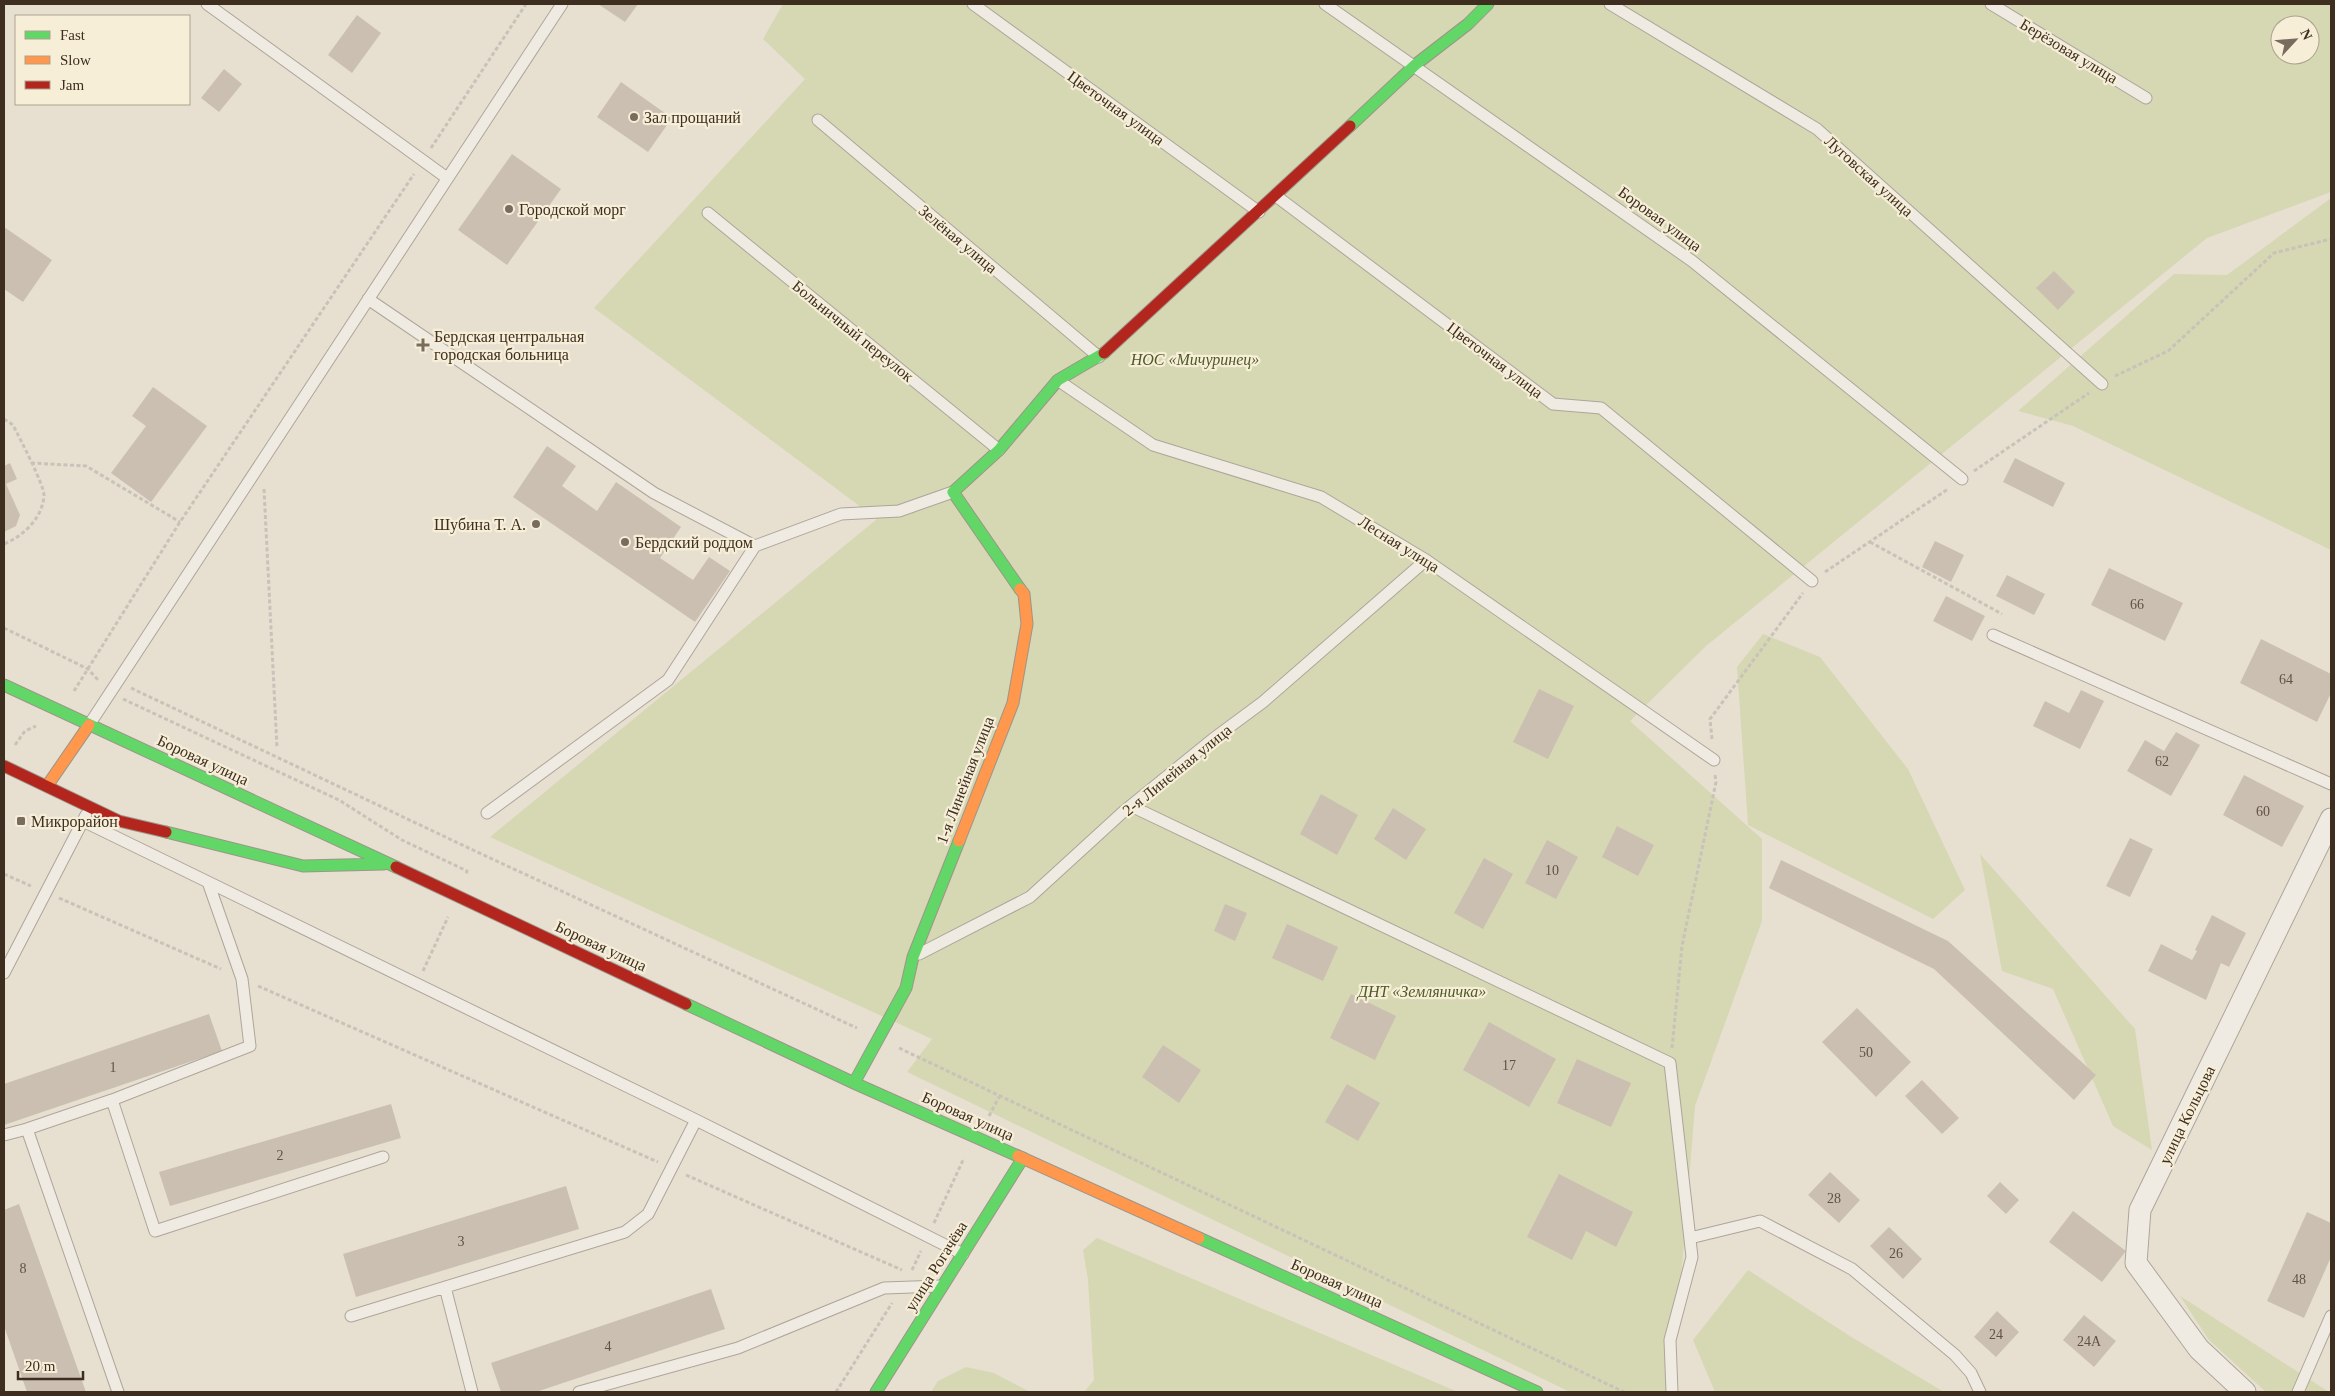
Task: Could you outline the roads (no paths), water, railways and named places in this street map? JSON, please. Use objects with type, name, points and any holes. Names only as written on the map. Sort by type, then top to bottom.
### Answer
[{"type":"street","points":[[953,492],[999,450],[1058,380],[1099,357],[1259,212],[1415,65],[1468,24],[1488,4]]},
{"type":"street","name":"1-я Линейная улица","points":[[854,1083],[906,988],[913,957],[1013,703],[1027,624],[1024,594],[953,492]]},
{"type":"street","name":"Боровая улица","points":[[4,685],[854,1083],[1537,1392]]},
{"type":"street","points":[[47,786],[89,725]]},
{"type":"street","name":"Боровая улица","points":[[4,766],[119,821],[303,866],[389,864]]},
{"type":"street","name":"улица Кольцова","points":[[2245,1392],[2199,1349],[2136,1262],[2140,1210],[2331,819]]},
{"type":"street","name":"улица Рогачёва","points":[[876,1392],[1023,1158]]},
{"type":"lane","points":[[207,4],[447,178]]},
{"type":"lane","points":[[89,725],[562,4]]},
{"type":"lane","name":"Цветочная улица","points":[[973,4],[1259,212]]},
{"type":"lane","name":"Боровая улица","points":[[1325,4],[1415,65],[1692,261],[1962,479]]},
{"type":"lane","name":"Луговская улица","points":[[1610,4],[1817,129],[2102,384]]},
{"type":"lane","name":"Берёзовая улица","points":[[1991,4],[2146,98]]},
{"type":"lane","name":"Зелёная улица","points":[[818,120],[1099,357]]},
{"type":"lane","name":"Цветочная улица","points":[[1276,196],[1553,404],[1602,408],[1812,581]]},
{"type":"lane","name":"Больничный переулок","points":[[708,213],[999,450]]},
{"type":"lane","points":[[368,299],[654,493],[755,546]]},
{"type":"lane","name":"Лесная улица","points":[[1058,380],[1153,445],[1322,497],[1426,560],[1714,760]]},
{"type":"lane","points":[[487,813],[668,680],[755,546],[841,514],[900,511],[953,492]]},
{"type":"lane","name":"2-я Линейная улица","points":[[913,957],[1030,897],[1131,806],[1262,702],[1426,560]]},
{"type":"lane","points":[[1993,635],[2331,784]]},
{"type":"lane","points":[[1131,806],[1670,1063],[1692,1257],[1670,1340],[1672,1392]]},
{"type":"lane","points":[[4,974],[90,807]]},
{"type":"lane","points":[[83,821],[696,1120],[963,1254]]},
{"type":"lane","points":[[4,1135],[112,1100],[250,1046],[242,979],[208,882]]},
{"type":"lane","points":[[112,1100],[155,1231],[383,1157]]},
{"type":"lane","points":[[350,1316],[625,1232],[648,1214],[696,1120]]},
{"type":"lane","points":[[27,1129],[118,1392]]},
{"type":"lane","points":[[1690,1238],[1760,1221],[1852,1268],[1955,1355],[1971,1372],[1980,1392]]},
{"type":"lane","points":[[579,1392],[738,1348],[884,1288],[942,1286]]},
{"type":"lane","points":[[445,1287],[472,1392]]},
{"type":"lane","points":[[2298,1392],[2331,1316]]},
{"type":"place","name":"Зал прощаний","points":[[634,117]]},
{"type":"place","name":"Городской морг","points":[[509,209]]},
{"type":"place","name":"Бердская центральная городская больница","points":[[423,345]]},
{"type":"place","name":"Шубина Т. А.","points":[[536,524]]},
{"type":"place","name":"Бердский роддом","points":[[625,542]]},
{"type":"place","name":"Микрорайон","points":[[21,821]]},
{"type":"park label","name":"НОС «Мичуринец»","points":[[1195,359]]},
{"type":"park label","name":"ДНТ «Земляничка»","points":[[1422,991]]}]
